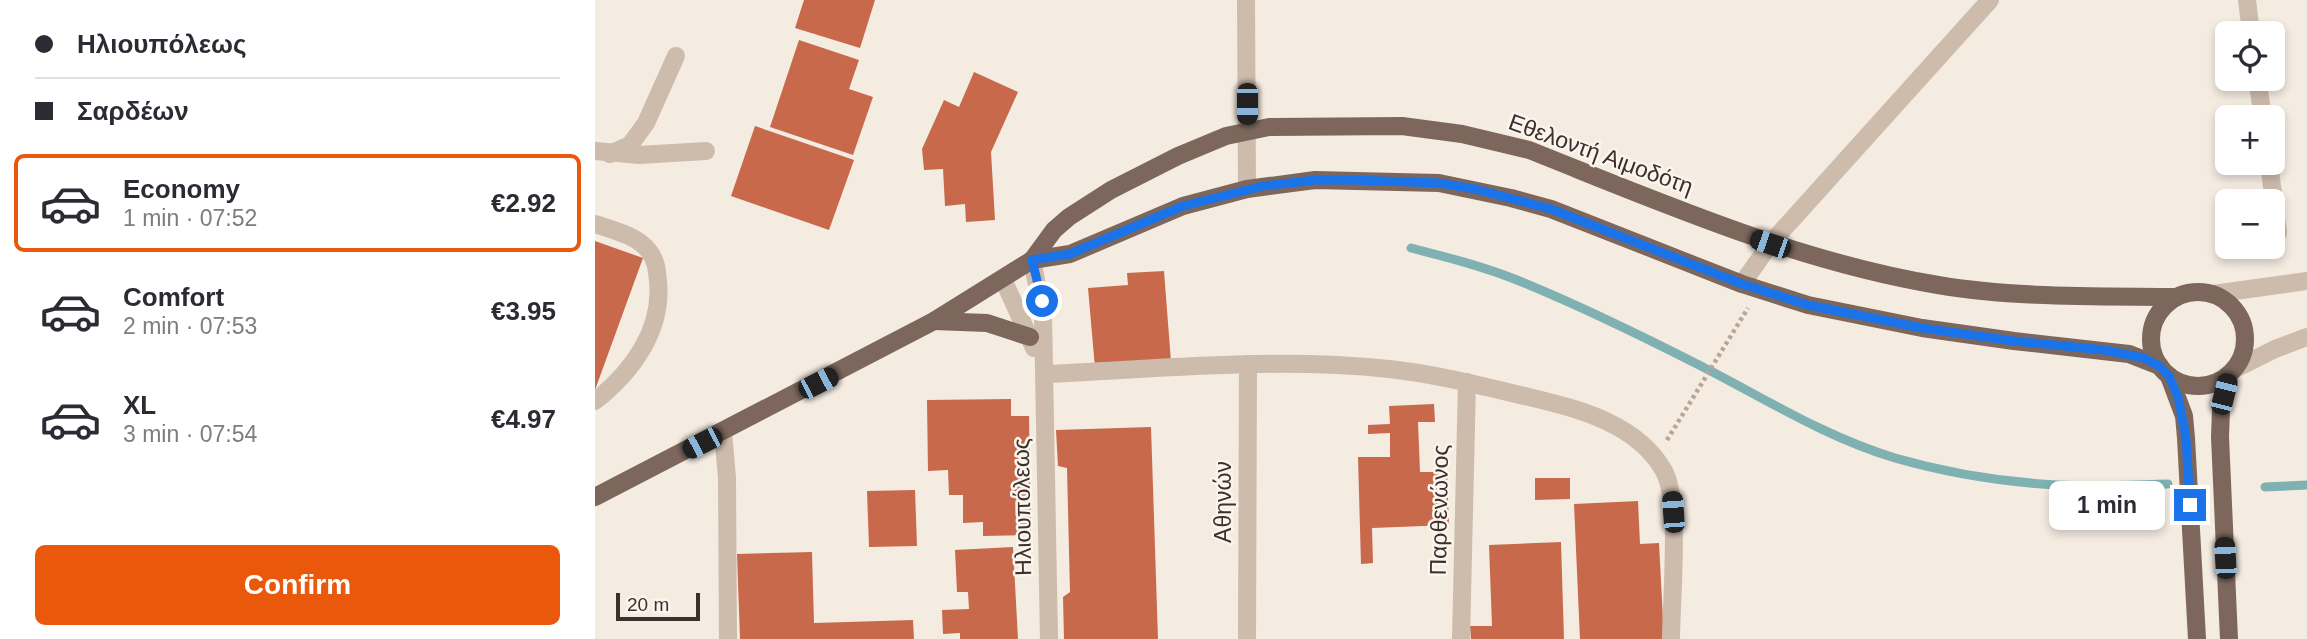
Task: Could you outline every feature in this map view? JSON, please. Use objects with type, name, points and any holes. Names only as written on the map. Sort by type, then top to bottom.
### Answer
[{"type":"main road","name":"Εθελοντή Αιμοδότη","points":[[1032,260],[1054,230],[1111,190],[1178,156],[1226,136],[1248,130],[1389,126],[1432,129],[1529,150],[1770,244],[1852,267],[1962,289],[2048,294],[2177,296]]},
{"type":"main road","points":[[595,497],[934,321],[1032,260],[1070,254],[1183,206],[1247,189],[1315,180],[1439,183],[1475,189],[1551,209],[1751,287],[1808,305],[2014,341],[2129,354],[2164,371],[2183,384],[2214,384],[2232,372]]},
{"type":"main road","points":[[2197,639],[2184,416],[2153,352],[2151,335],[2155,320],[2164,306],[2177,296],[2195,291],[2213,294],[2229,303],[2241,317],[2246,335],[2244,353],[2232,372],[2221,410],[2229,639]]},
{"type":"main road","points":[[934,321],[987,323],[1030,337]]},
{"type":"street","points":[[1246,0],[1247,189]]},
{"type":"street","points":[[1751,287],[1770,244],[1990,0]]},
{"type":"street","points":[[2247,0],[2250,21]]},
{"type":"street","points":[[602,153],[630,145],[646,124],[676,56]]},
{"type":"street","points":[[602,153],[639,155],[706,151]]},
{"type":"street","points":[[595,223],[637,240],[649,251],[656,263],[659,299],[655,321],[632,367],[595,401]]},
{"type":"street","name":"Ηλιουπόλεως","points":[[1032,260],[1044,315],[1049,639]]},
{"type":"street","name":"Ηλιουπόλεως","points":[[1003,279],[1045,374]]},
{"type":"street","points":[[2213,294],[2307,281]]},
{"type":"street","points":[[2232,372],[2275,349],[2307,337]]},
{"type":"street","points":[[1045,374],[1248,364],[1389,369],[1467,382],[1563,405],[1600,418],[1621,428],[1656,459],[1669,482],[1672,498],[1671,639]]},
{"type":"street","name":"Αθηνών","points":[[1247,639],[1248,364]]},
{"type":"street","name":"Παρθενώνος","points":[[1461,639],[1467,382]]},
{"type":"street","points":[[723,432],[727,478],[728,639]]},
{"type":"path","points":[[1656,459],[1751,287]]},
{"type":"building","points":[[804,0],[875,0],[860,48],[795,28]]},
{"type":"building","points":[[799,40],[859,60],[849,89],[873,97],[853,155],[770,127]]},
{"type":"building","points":[[974,72],[1018,92],[991,152],[995,220],[966,222],[965,204],[945,206],[943,169],[924,170],[922,149],[944,100],[959,107]]},
{"type":"building","points":[[755,126],[854,160],[829,230],[731,196]]},
{"type":"building","points":[[595,241],[643,258],[595,390]]},
{"type":"building","points":[[1164,271],[1171,362],[1095,368],[1088,288],[1128,285],[1127,273]]},
{"type":"building","points":[[1011,399],[1011,416],[1029,416],[1031,535],[983,536],[983,522],[963,523],[963,495],[949,495],[948,470],[928,471],[927,400]]},
{"type":"building","points":[[1434,404],[1435,422],[1418,422],[1420,472],[1447,472],[1449,525],[1372,528],[1373,563],[1361,564],[1358,457],[1390,457],[1390,433],[1368,434],[1368,425],[1390,424],[1389,406]]},
{"type":"building","points":[[1151,427],[1158,639],[1064,639],[1063,597],[1070,592],[1067,468],[1058,466],[1056,430]]},
{"type":"building","points":[[1535,478],[1570,478],[1570,499],[1535,500]]},
{"type":"building","points":[[915,490],[917,546],[869,547],[867,491]]},
{"type":"building","points":[[1638,501],[1640,544],[1659,543],[1664,639],[1580,639],[1574,504]]},
{"type":"building","points":[[1561,542],[1564,639],[1471,639],[1470,626],[1492,626],[1489,545]]},
{"type":"building","points":[[1013,547],[1018,639],[960,639],[960,633],[943,634],[942,610],[969,609],[968,592],[957,592],[955,550]]},
{"type":"building","points":[[812,552],[814,623],[913,620],[914,639],[740,639],[737,554]]},
{"type":"waterway","points":[[1411,248],[1517,280],[1677,354],[1819,428],[1895,458],[1955,472],[2037,484],[2168,484]]},
{"type":"waterway","points":[[2265,487],[2307,485]]},
{"type":"route","points":[[1042,301],[1032,260],[1070,254],[1152,218],[1223,194],[1281,183],[1315,180],[1439,183],[1475,189],[1551,209],[1742,284],[1808,305],[1922,328],[2104,350],[2144,358],[2159,366],[2169,376],[2184,416],[2190,505]]}]
